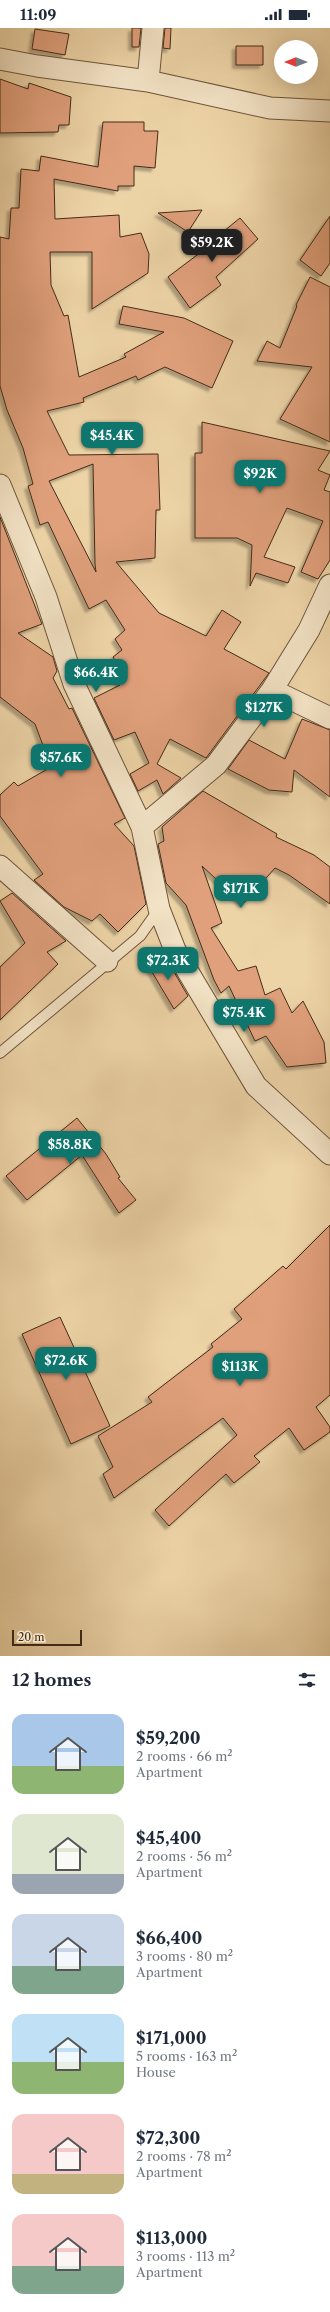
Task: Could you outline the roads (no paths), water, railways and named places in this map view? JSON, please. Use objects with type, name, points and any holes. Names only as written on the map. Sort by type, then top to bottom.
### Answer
[{"type":"street","points":[[148,81],[153,28]]},
{"type":"street","points":[[0,59],[37,66],[148,81],[270,108],[330,111]]},
{"type":"street","points":[[0,485],[46,597],[74,684],[142,827],[159,909],[175,950],[256,1086],[330,1154]]},
{"type":"street","points":[[142,827],[216,765],[272,690],[309,630],[330,585]]},
{"type":"street","points":[[272,690],[330,718]]},
{"type":"street","points":[[0,866],[107,962]]},
{"type":"lane","points":[[0,1053],[107,962],[140,936],[159,909]]}]
